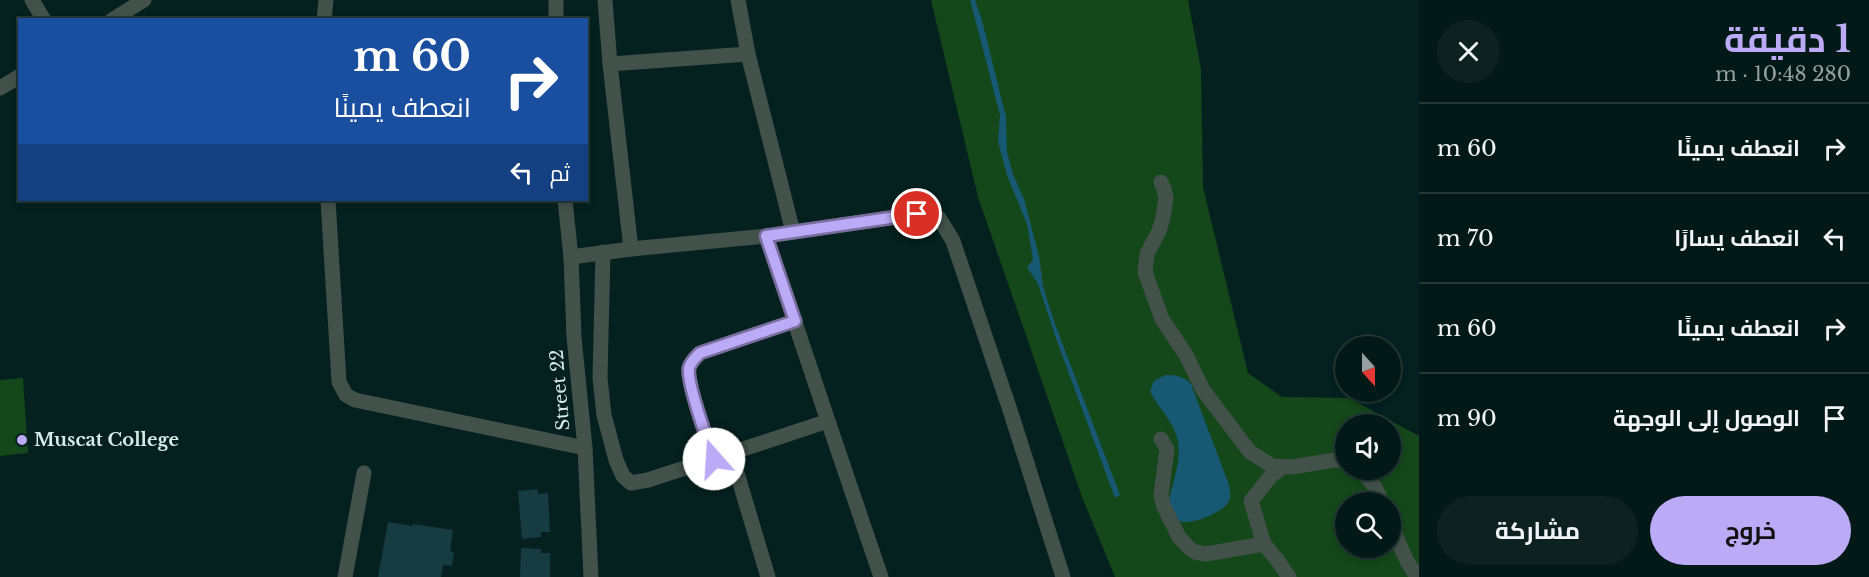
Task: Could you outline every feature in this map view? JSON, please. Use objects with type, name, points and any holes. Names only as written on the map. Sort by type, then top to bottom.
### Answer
[{"type":"street","points":[[32,0],[43,18]]},
{"type":"street","points":[[115,18],[144,0]]},
{"type":"street","points":[[324,18],[326,0]]},
{"type":"street","points":[[555,18],[556,0]]},
{"type":"street","points":[[605,0],[631,249]]},
{"type":"street","points":[[738,0],[748,54],[793,232]]},
{"type":"street","points":[[610,63],[748,54]]},
{"type":"street","points":[[0,88],[18,77]]},
{"type":"street","points":[[1161,182],[1166,198],[1163,218],[1147,254],[1145,272],[1162,319],[1186,355],[1203,390],[1250,452],[1272,466],[1281,468],[1335,460]]},
{"type":"street","points":[[328,201],[339,382],[346,395],[355,400],[585,448]]},
{"type":"street","name":"Street 22","points":[[565,201],[571,257],[574,337],[585,448],[591,577]]},
{"type":"street","points":[[571,257],[766,236],[917,214],[939,218],[957,251],[1063,577]]},
{"type":"street","points":[[766,236],[881,577]]},
{"type":"street","points":[[603,252],[600,378],[604,414],[616,460],[623,476],[631,483],[648,480],[828,421]]},
{"type":"street","points":[[714,459],[700,418],[688,371],[691,361],[700,353],[795,321]]},
{"type":"street","points":[[1161,440],[1167,449],[1161,495],[1164,507],[1179,537],[1189,548],[1206,554],[1264,544]]},
{"type":"street","points":[[731,453],[768,577]]},
{"type":"street","points":[[1281,468],[1270,477],[1251,501],[1264,544],[1289,577]]},
{"type":"street","points":[[345,577],[364,473]]},
{"type":"street","points":[[1401,548],[1417,577]]},
{"type":"green space","points":[[931,0],[1188,0],[1201,69],[1203,187],[1248,373],[1282,397],[1335,398],[1335,402],[1356,402],[1378,414],[1335,414],[1335,480],[1401,480],[1401,426],[1419,436],[1419,577],[1115,577],[1082,497],[978,197]]},
{"type":"green space","points":[[23,378],[28,453],[0,456],[0,380]]},
{"type":"water","points":[[970,0],[975,0],[982,20],[1006,117],[1007,152],[1013,174],[1024,199],[1039,256],[1043,286],[1055,324],[1120,495],[1115,498],[1038,284],[1027,267],[1033,260],[1027,224],[1008,178],[998,142],[1000,115]]},
{"type":"water","points":[[1165,375],[1179,376],[1191,384],[1229,485],[1230,499],[1223,508],[1205,518],[1191,522],[1178,520],[1168,506],[1179,457],[1179,447],[1173,427],[1150,391],[1154,381]]},
{"type":"building","points":[[538,489],[538,494],[548,493],[550,532],[541,532],[541,537],[522,539],[518,491]]},
{"type":"building","points":[[388,522],[453,530],[450,551],[454,552],[452,566],[443,565],[441,577],[378,577]]},
{"type":"building","points":[[521,548],[541,549],[541,553],[550,553],[550,577],[520,577]]},
{"type":"place","name":"Muscat College","points":[[22,440]]},
{"type":"route","points":[[714,459],[700,418],[688,371],[691,361],[700,353],[795,321],[766,236],[917,214]]}]
